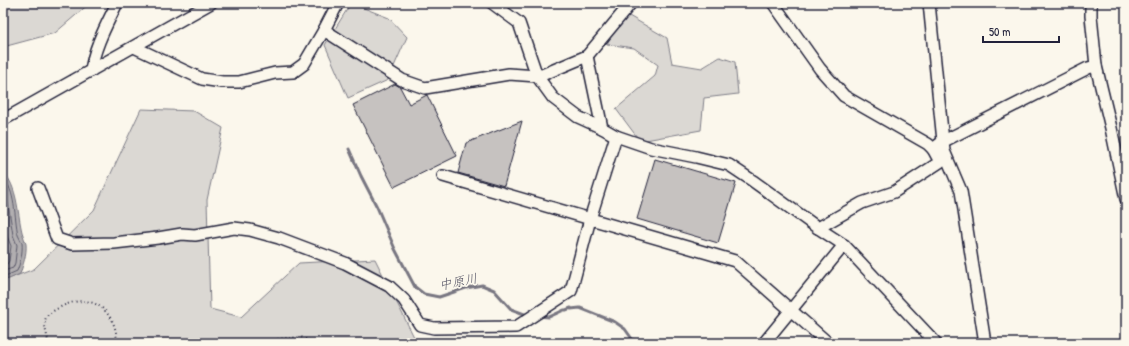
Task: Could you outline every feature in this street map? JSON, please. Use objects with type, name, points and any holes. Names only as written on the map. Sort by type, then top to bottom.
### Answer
[{"type":"street","points":[[91,70],[93,58],[106,24],[117,3]]},
{"type":"street","points":[[3,120],[211,3]]},
{"type":"street","points":[[134,47],[202,79],[222,82],[239,82],[275,73],[293,72],[304,64],[338,3]]},
{"type":"street","points":[[492,3],[519,23],[537,76],[553,98],[578,117],[616,136],[650,148],[729,165],[844,245],[936,343]]},
{"type":"street","points":[[324,30],[402,80],[425,88],[509,74],[542,75],[587,56],[631,3]]},
{"type":"street","points":[[774,3],[820,69],[844,96],[928,144],[933,149],[940,162],[894,192],[862,203],[818,228]]},
{"type":"street","points":[[929,3],[942,142],[944,151],[961,190],[985,343]]},
{"type":"street","points":[[1091,3],[1096,66],[1112,128],[1126,199]]},
{"type":"street","points":[[587,56],[602,128]]},
{"type":"street","points":[[933,149],[942,142],[1088,68],[1096,66]]},
{"type":"street","points":[[38,188],[57,239],[72,244],[114,242],[182,234],[195,235],[234,228],[250,230],[279,238],[345,262],[389,286],[404,300],[420,325],[434,328],[516,327],[571,291],[590,219],[616,136]]},
{"type":"street","points":[[443,176],[735,262],[828,343]]},
{"type":"street","points":[[764,343],[844,245]]},
{"type":"path","points":[[48,343],[45,321],[48,315],[65,304],[77,302],[91,302],[107,312],[113,321],[117,337],[116,343]]},
{"type":"path","points":[[262,343],[278,339],[301,337],[314,343]]},
{"type":"shaded area","points":[[3,3],[90,3],[55,33],[3,47]]},
{"type":"shaded area","points":[[351,3],[389,18],[407,37],[388,80],[348,98],[325,45]]},
{"type":"shaded area","points":[[629,16],[667,38],[672,63],[702,68],[720,57],[735,62],[738,94],[704,98],[701,130],[640,141],[616,109],[655,76],[658,65],[634,48],[607,44],[615,29]]},
{"type":"shaded area","points":[[141,109],[194,111],[223,128],[207,200],[210,309],[241,317],[299,263],[375,259],[417,343],[3,343],[3,281],[34,269],[94,210]]},
{"type":"water","points":[[3,171],[12,185],[26,248],[20,274],[3,280]]},
{"type":"building","points":[[395,84],[400,87],[409,104],[427,95],[457,156],[394,187],[353,105]]},
{"type":"building","points":[[522,121],[504,186],[458,173],[466,143]]},
{"type":"building","points":[[655,159],[736,183],[718,243],[637,219]]},
{"type":"waterway","name":"中原川","points":[[349,149],[395,249],[415,287],[424,294],[439,297],[466,288],[482,285],[494,290],[511,309],[527,315]]},
{"type":"waterway","name":"中原川","points":[[538,316],[549,317],[564,310],[580,308],[615,322],[625,329],[635,343]]}]
